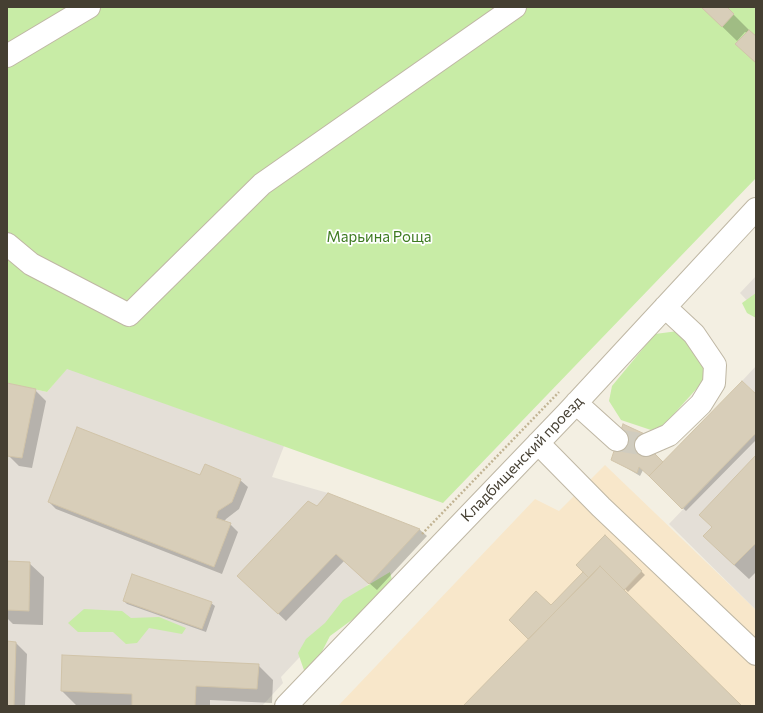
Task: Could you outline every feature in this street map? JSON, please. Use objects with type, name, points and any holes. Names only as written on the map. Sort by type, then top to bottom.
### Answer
[{"type":"street","points":[[7,56],[89,7]]},
{"type":"street","points":[[7,244],[32,264],[129,316],[262,184],[515,7]]},
{"type":"street","name":"Кладбищенский проезд","points":[[286,706],[576,403],[756,209]]},
{"type":"street","points":[[646,445],[669,435],[701,404],[714,383],[715,365],[694,334],[665,307]]},
{"type":"street","points":[[576,403],[617,440]]},
{"type":"street","points":[[538,443],[601,507],[756,654]]},
{"type":"shaded area","points":[[756,276],[756,310],[740,293]]},
{"type":"shaded area","points":[[756,366],[756,394],[742,381]]},
{"type":"shaded area","points":[[67,368],[284,446],[272,477],[328,493],[420,529],[281,677],[283,683],[262,706],[7,706],[7,383],[47,392]]},
{"type":"shaded area","points":[[756,433],[756,610],[669,524]]},
{"type":"shaded area","points":[[605,465],[756,610],[756,706],[338,706],[535,499],[559,511]]},
{"type":"green space","name":"Марьина Роща","points":[[7,7],[756,7],[756,178],[443,503],[67,369],[47,392],[7,383]]},
{"type":"green space","points":[[756,293],[756,318],[747,313],[742,303]]},
{"type":"green space","points":[[678,331],[689,338],[708,376],[664,425],[651,430],[621,420],[609,401],[612,386],[655,334]]},
{"type":"green space","points":[[390,572],[392,580],[386,595],[330,636],[313,669],[305,673],[298,653],[306,639],[325,623],[343,600]]},
{"type":"green space","points":[[84,609],[122,611],[131,618],[159,617],[186,628],[182,634],[149,628],[137,643],[126,644],[113,632],[78,632],[68,623]]},
{"type":"building","points":[[701,7],[727,7],[734,14],[722,27]]},
{"type":"building","points":[[749,30],[756,36],[756,63],[735,44]]},
{"type":"building","points":[[742,381],[756,394],[756,433],[682,509],[649,476]]},
{"type":"building","points":[[7,383],[36,389],[22,458],[7,456]]},
{"type":"building","points":[[623,424],[649,436],[646,445],[663,462],[649,476],[639,467],[637,473],[611,460]]},
{"type":"building","points":[[77,427],[200,475],[205,464],[241,479],[232,502],[218,511],[216,518],[231,523],[214,567],[48,502]]},
{"type":"building","points":[[756,455],[756,543],[734,565],[703,536],[712,527],[699,515]]},
{"type":"building","points":[[328,493],[420,529],[369,584],[336,554],[278,614],[237,576],[308,501],[317,506]]},
{"type":"building","points":[[605,535],[642,571],[624,590],[600,566],[589,578],[576,565]]},
{"type":"building","points":[[7,561],[30,562],[29,611],[7,610]]},
{"type":"building","points":[[600,566],[624,590],[742,706],[463,706]]},
{"type":"building","points":[[583,572],[589,578],[528,639],[509,620],[536,591],[551,605]]},
{"type":"building","points":[[132,574],[212,602],[202,629],[123,601]]},
{"type":"building","points":[[7,641],[16,642],[14,706],[7,706]]},
{"type":"building","points":[[62,655],[259,664],[257,689],[196,686],[195,706],[132,706],[132,694],[61,691]]},
{"type":"tunnel","points":[[617,440],[646,445]]}]
